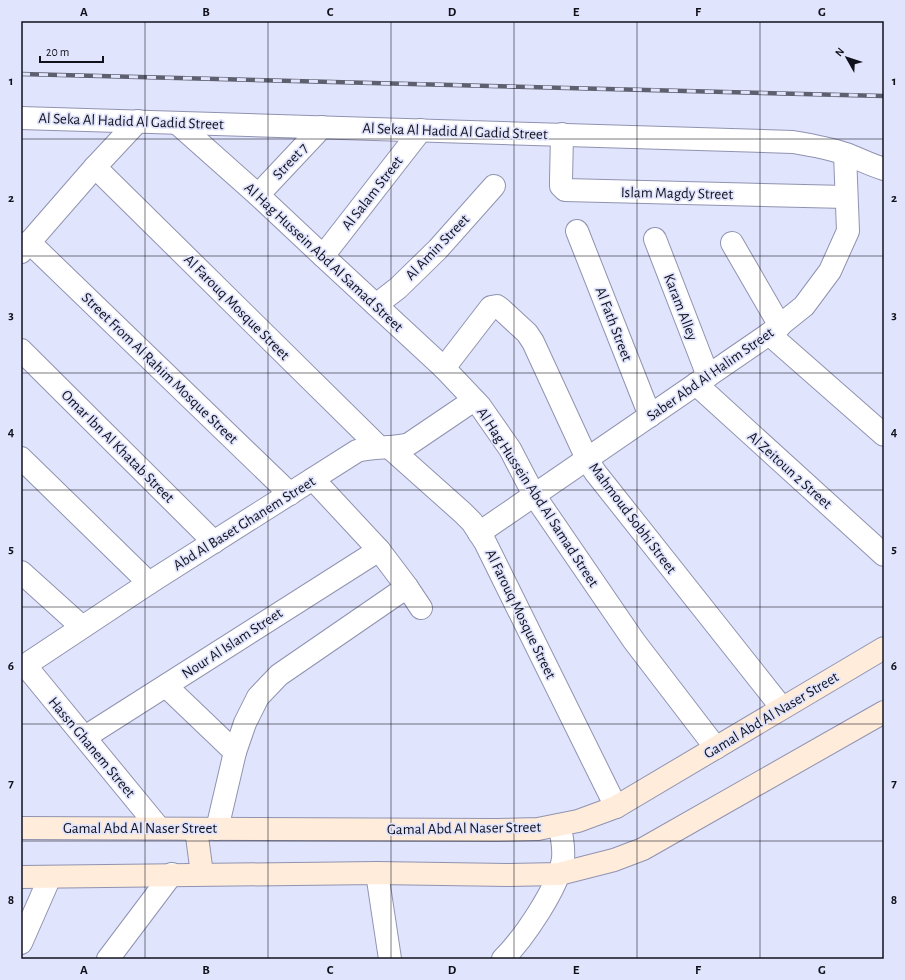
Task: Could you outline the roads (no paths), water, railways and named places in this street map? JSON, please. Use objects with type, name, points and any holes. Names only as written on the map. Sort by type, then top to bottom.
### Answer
[{"type":"street","name":"Al Seka Al Hadid Al Gadid Street","points":[[21,118],[793,142],[820,146],[845,154],[871,165],[884,168]]},
{"type":"street","points":[[25,247],[95,167],[138,122]]},
{"type":"street","name":"Al Hag Hussein Abd Al Samad Street","points":[[177,123],[258,195],[444,368],[480,406],[510,449],[534,495],[634,641],[716,748]]},
{"type":"street","name":"Street 7","points":[[258,195],[322,127]]},
{"type":"street","name":"Al Salam Street","points":[[323,256],[421,130]]},
{"type":"street","name":"Islam Magdy Street","points":[[562,134],[561,186],[564,190],[846,197]]},
{"type":"street","name":"Saber Abd Al Halim Street","points":[[479,533],[775,330],[804,306],[830,271],[848,231],[845,154]]},
{"type":"street","name":"Al Farouq Mosque Street","points":[[95,167],[384,447],[463,513],[479,533],[490,552],[616,807]]},
{"type":"street","name":"Al Amin Street","points":[[376,305],[398,288],[428,259],[494,186]]},
{"type":"street","name":"Al Fath Street","points":[[577,231],[650,416]]},
{"type":"street","name":"Karam Alley","points":[[654,239],[702,380]]},
{"type":"street","points":[[732,243],[775,330],[884,435]]},
{"type":"street","name":"Street From Al Rahim Mosque Street","points":[[25,247],[290,494]]},
{"type":"street","name":"Mahmoud Sobhi Street","points":[[444,368],[491,307],[497,306],[502,309],[527,333],[533,342],[587,459],[604,485],[782,708]]},
{"type":"street","name":"Omar Ibn Al Khatab Street","points":[[21,350],[214,542]]},
{"type":"street","name":"Al Zeitoun 2 Street","points":[[702,380],[884,555]]},
{"type":"street","name":"Abd Al Baset Ghanem Street","points":[[23,667],[149,583],[357,452],[368,448],[399,447],[408,444],[474,400]]},
{"type":"street","points":[[21,458],[149,583]]},
{"type":"street","points":[[313,480],[379,550],[421,608]]},
{"type":"street","name":"Nour Al Islam Street","points":[[84,737],[379,550]]},
{"type":"street","points":[[21,572],[82,627]]},
{"type":"street","points":[[202,874],[206,829],[236,752],[245,723],[258,697],[279,675],[407,587]]},
{"type":"street","name":"Gamal Abd Al Naser Street","points":[[21,828],[497,830],[538,829],[559,825],[578,821],[616,807],[884,648]]},
{"type":"street","name":"Hassn Ghanem Street","points":[[23,667],[84,737],[159,828]]},
{"type":"street","points":[[166,686],[236,752]]},
{"type":"street","points":[[21,877],[172,874],[377,873],[508,876],[559,874],[614,860],[643,849],[884,712]]},
{"type":"street","points":[[503,959],[525,932],[554,887],[563,858],[563,841],[559,825]]},
{"type":"street","points":[[377,873],[390,959]]},
{"type":"street","points":[[108,959],[172,874]]},
{"type":"street","points":[[21,943],[50,877]]},
{"type":"railway","points":[[21,74],[884,96]]}]
